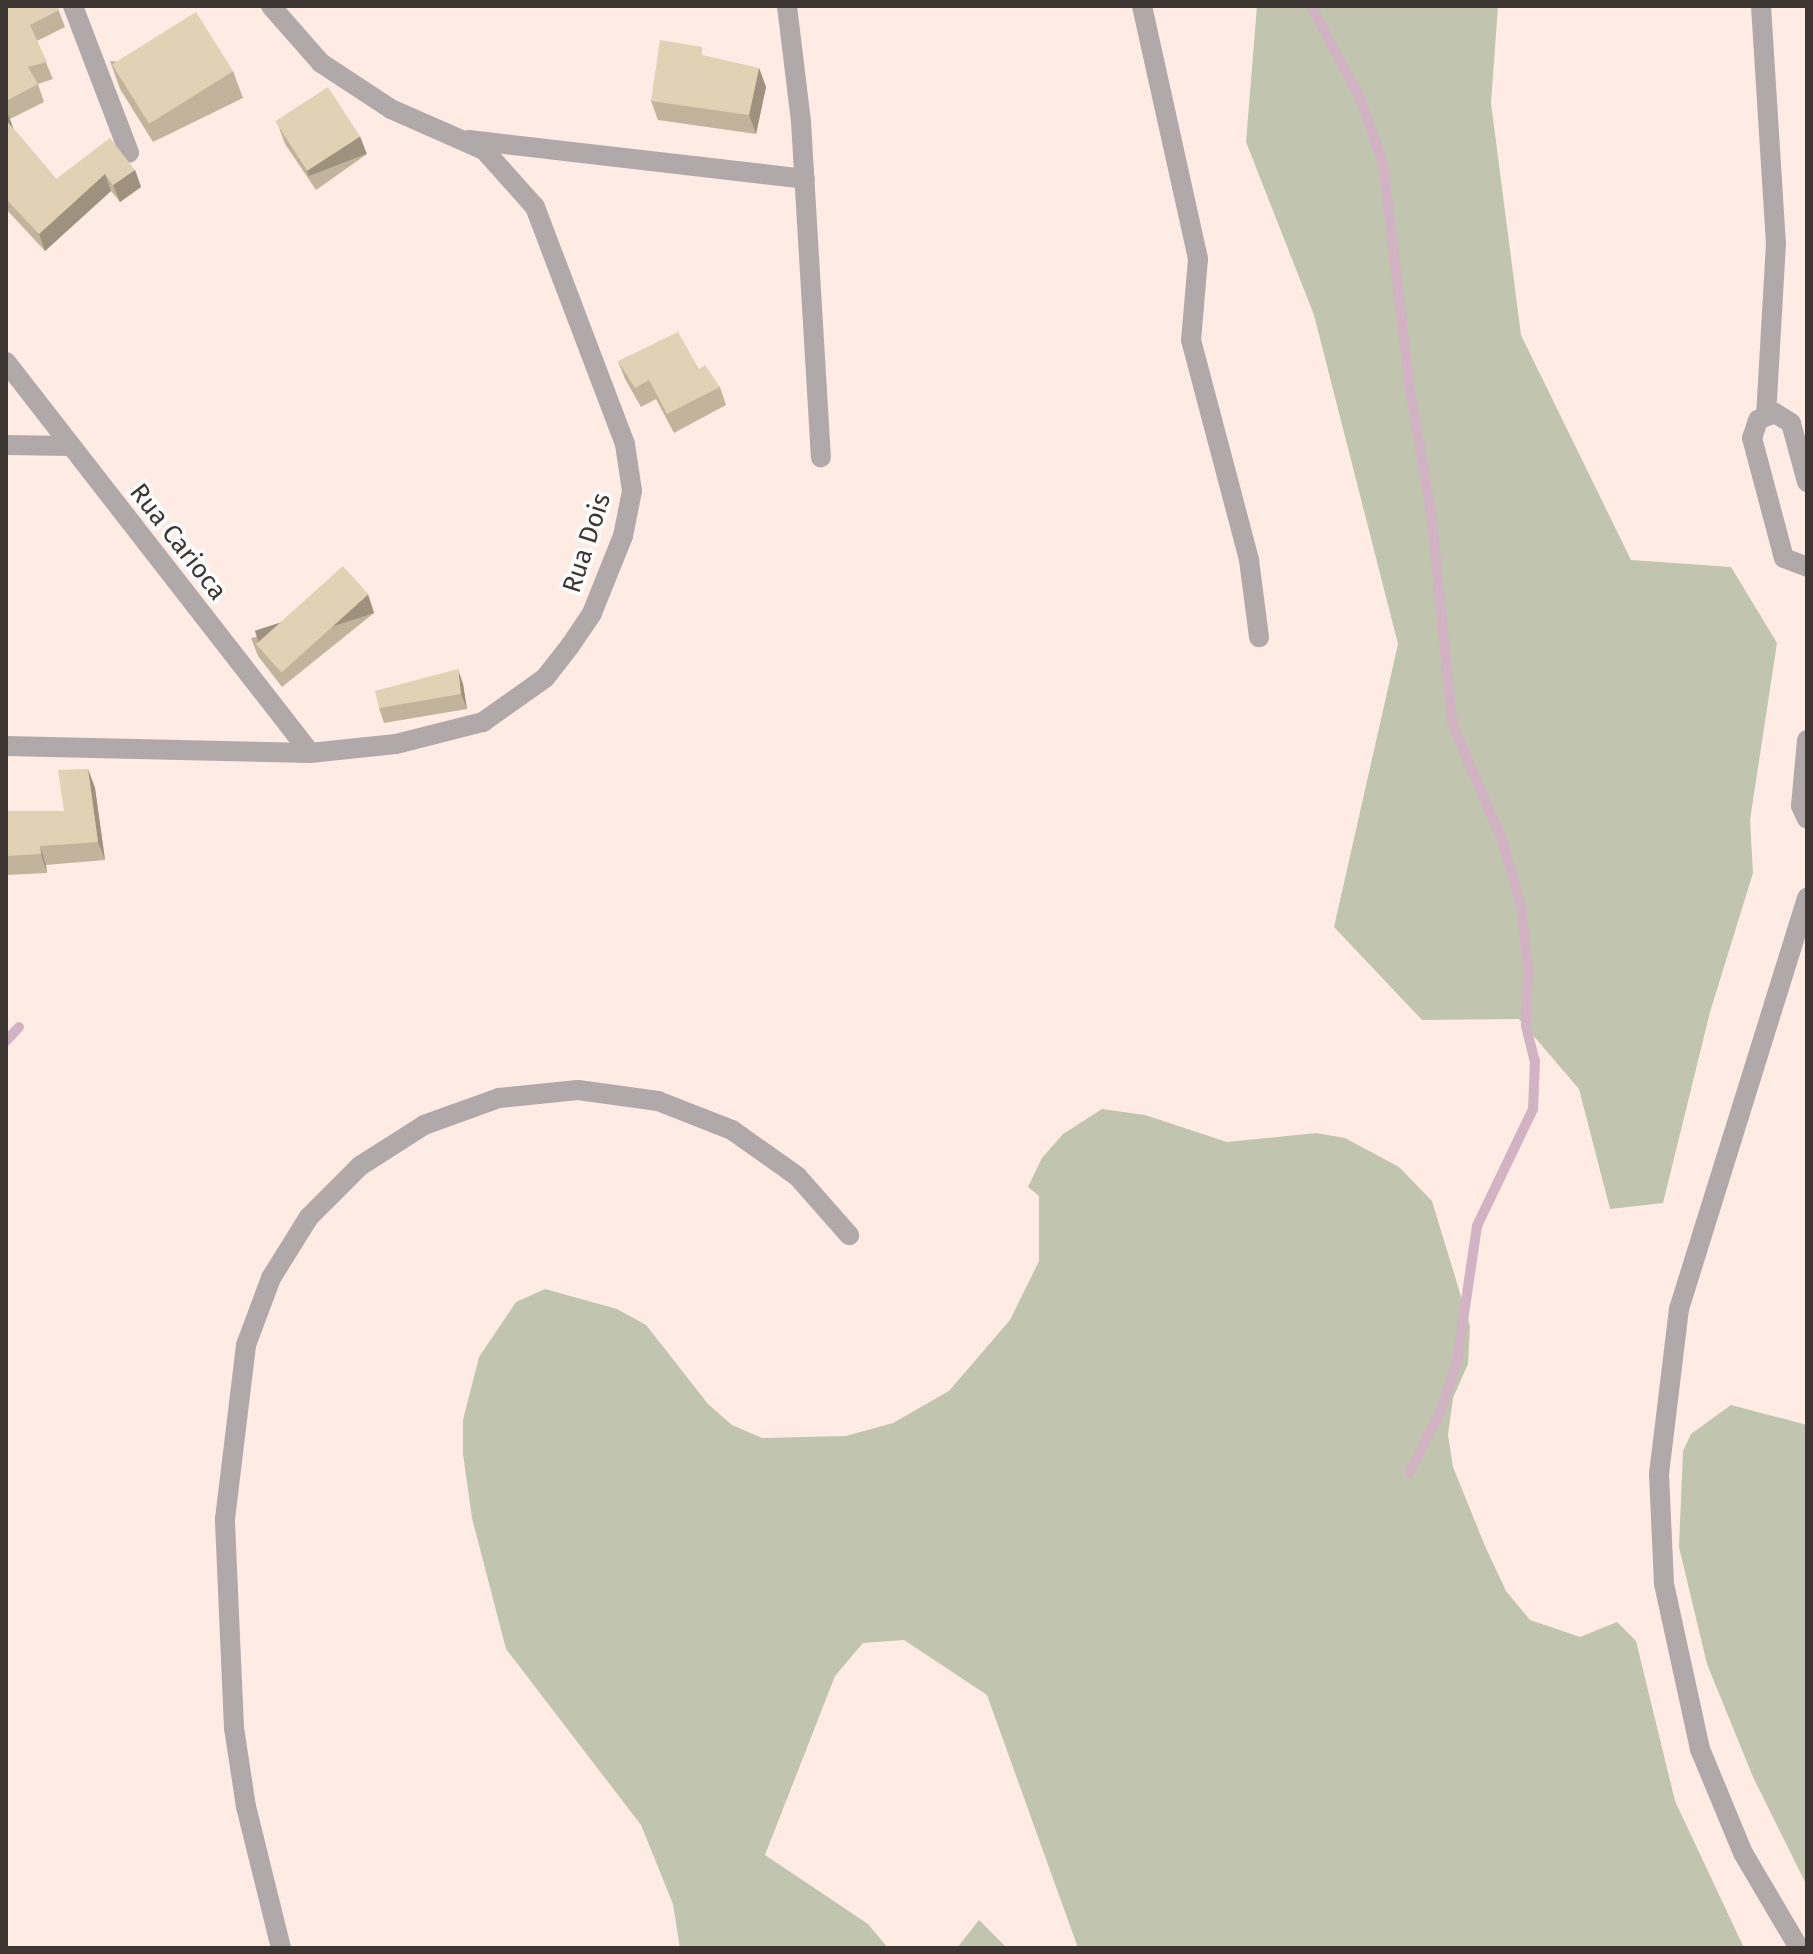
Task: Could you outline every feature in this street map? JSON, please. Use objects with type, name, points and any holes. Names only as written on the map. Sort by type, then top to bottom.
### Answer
[{"type":"street","points":[[73,6],[129,153]]},
{"type":"street","name":"Rua Dois","points":[[6,746],[310,753],[411,740],[483,722],[545,678],[592,613],[623,536],[632,491],[625,444],[535,207],[484,150],[391,109],[321,63],[271,6]]},
{"type":"street","points":[[787,6],[805,179],[821,457]]},
{"type":"street","points":[[1142,6],[1198,259],[1191,340],[1249,560],[1259,637]]},
{"type":"street","points":[[1761,6],[1776,243],[1766,414]]},
{"type":"street","points":[[457,139],[805,179]]},
{"type":"street","name":"Rua Carioca","points":[[6,362],[310,753]]},
{"type":"street","points":[[1807,482],[1791,423],[1775,413],[1766,414],[1758,420],[1752,438],[1784,558],[1807,567]]},
{"type":"street","points":[[6,445],[70,446]]},
{"type":"street","points":[[1807,740],[1801,806],[1807,819]]},
{"type":"street","points":[[1799,1948],[1743,1853],[1700,1749],[1664,1584],[1659,1474],[1679,1309],[1807,897]]},
{"type":"street","points":[[281,1948],[252,1833],[234,1728],[225,1519],[246,1345],[271,1278],[309,1217],[360,1166],[424,1125],[499,1098],[578,1090],[658,1101],[732,1130],[797,1176],[849,1235]]},
{"type":"green space","points":[[1257,6],[1498,6],[1491,103],[1521,335],[1631,560],[1731,567],[1777,643],[1750,820],[1753,873],[1710,1012],[1663,1203],[1610,1209],[1579,1089],[1519,1019],[1422,1020],[1334,927],[1398,644],[1314,315],[1246,142]]},
{"type":"green space","points":[[1102,1109],[1145,1115],[1227,1142],[1316,1133],[1345,1138],[1399,1167],[1432,1201],[1470,1326],[1468,1364],[1453,1398],[1448,1435],[1453,1467],[1485,1546],[1506,1591],[1530,1620],[1580,1637],[1617,1622],[1636,1641],[1675,1801],[1744,1948],[1078,1948],[987,1695],[904,1640],[863,1643],[835,1676],[765,1855],[868,1924],[888,1948],[680,1948],[673,1904],[641,1825],[506,1649],[472,1518],[463,1454],[463,1420],[479,1357],[516,1302],[545,1289],[617,1309],[646,1325],[708,1404],[732,1425],[762,1438],[846,1436],[893,1423],[949,1391],[1010,1320],[1039,1261],[1039,1196],[1028,1187],[1042,1158],[1063,1134]]},
{"type":"green space","points":[[1731,1405],[1807,1425],[1807,1886],[1753,1777],[1707,1664],[1679,1547],[1683,1451],[1691,1434]]},
{"type":"green space","points":[[979,1920],[1007,1948],[957,1948]]},
{"type":"building","points":[[6,6],[57,6],[59,10],[30,25],[47,62],[28,67],[38,84],[6,101]]},
{"type":"building","points":[[196,12],[233,71],[149,124],[112,64]]},
{"type":"building","points":[[660,40],[702,47],[702,55],[759,68],[749,115],[651,101]]},
{"type":"building","points":[[328,87],[360,136],[307,171],[275,121]]},
{"type":"building","points":[[6,120],[56,179],[110,138],[135,170],[113,185],[105,174],[39,234],[6,199]]},
{"type":"building","points":[[678,332],[699,369],[705,365],[720,387],[667,414],[649,380],[635,388],[618,361]]},
{"type":"building","points":[[343,566],[368,594],[281,673],[256,644]]},
{"type":"building","points":[[458,669],[461,694],[379,708],[375,691]]},
{"type":"building","points":[[88,769],[98,842],[40,846],[41,854],[6,856],[6,811],[64,811],[58,770]]},
{"type":"waterway","points":[[1311,6],[1360,98],[1383,163],[1410,390],[1431,511],[1452,723],[1502,840],[1521,906],[1528,967],[1526,1026],[1535,1061],[1533,1109],[1477,1226],[1457,1362],[1442,1408],[1410,1472]]},
{"type":"waterway","points":[[6,1041],[19,1027]]}]
